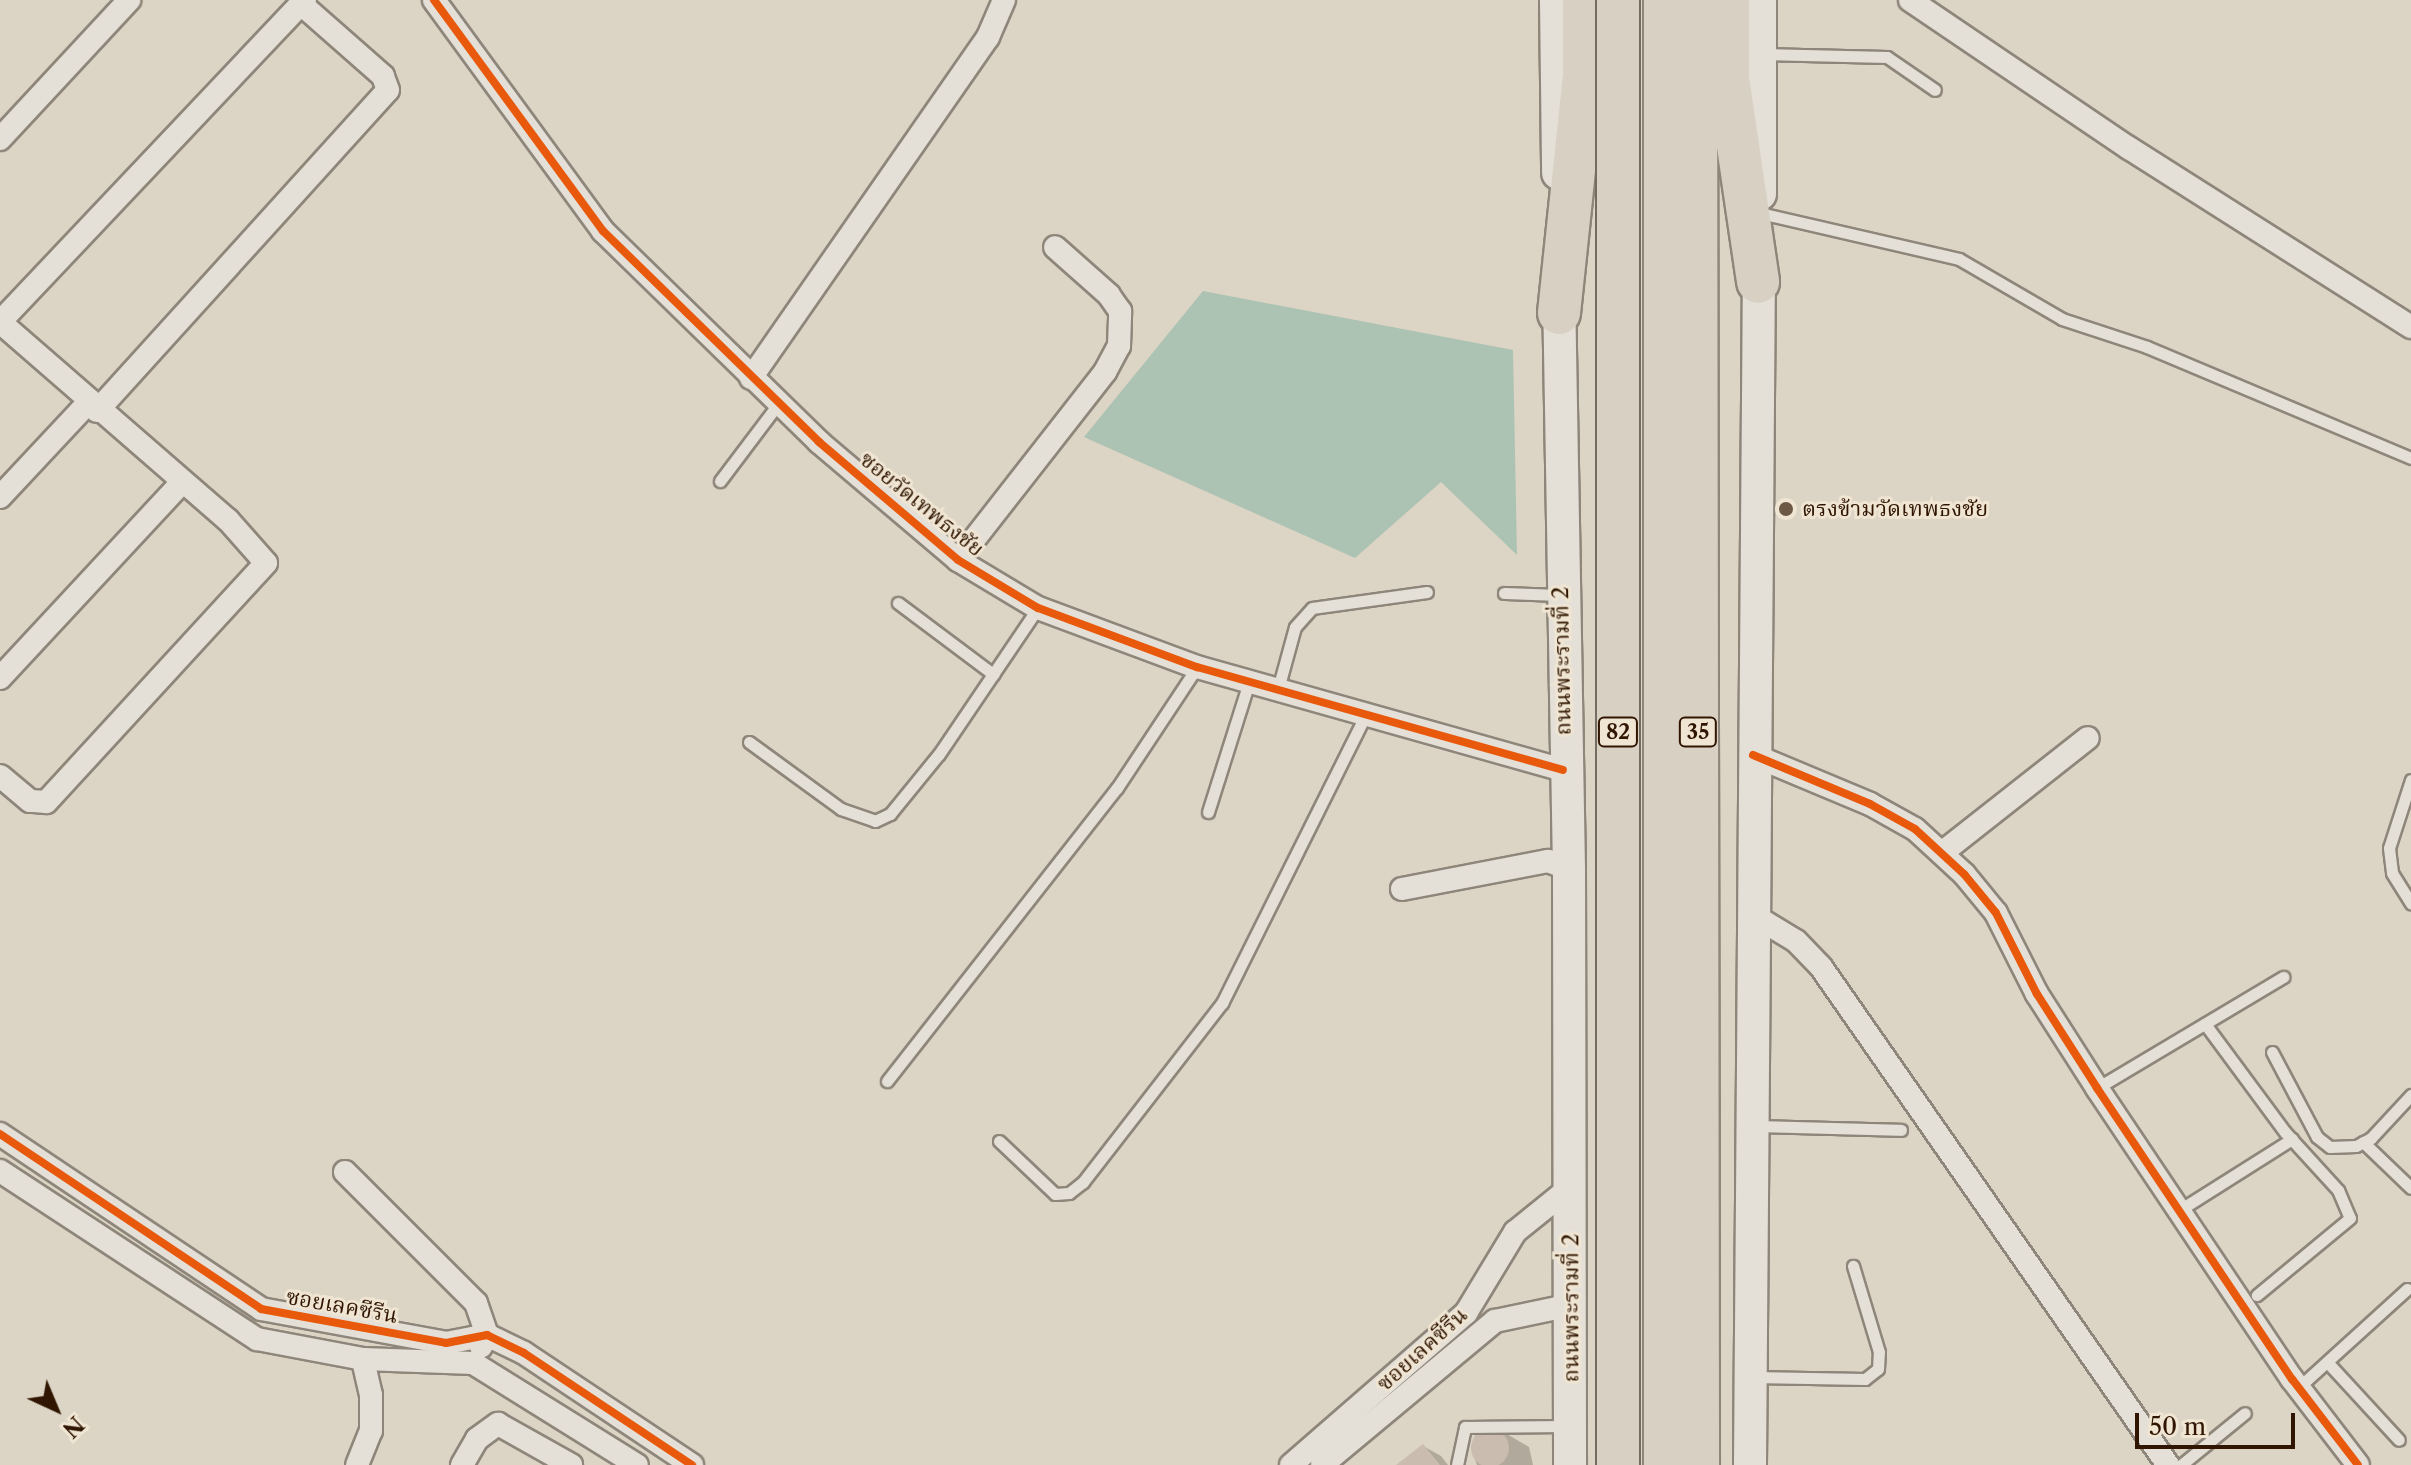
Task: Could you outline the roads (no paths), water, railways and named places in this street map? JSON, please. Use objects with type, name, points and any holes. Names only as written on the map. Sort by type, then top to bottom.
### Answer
[{"type":"highway","points":[[1559,313],[1584,77],[1584,0]]},
{"type":"highway","name":"82","points":[[1618,0],[1620,1465]]},
{"type":"highway","points":[[1620,1465],[1626,0]]},
{"type":"highway","name":"82","points":[[1665,0],[1665,1465]]},
{"type":"highway","name":"35","points":[[1696,0],[1698,1465]]},
{"type":"highway","points":[[1728,0],[1744,66],[1758,282]]},
{"type":"highway","points":[[1697,277],[1744,66]]},
{"type":"highway","points":[[1584,77],[1625,276]]},
{"type":"main road","name":"ถนนพระรามที่ 2","points":[[1556,0],[1563,770],[1569,869],[1572,1186],[1570,1465]]},
{"type":"main road","points":[[1750,1465],[1750,1125],[1760,213],[1744,66],[1760,0]]},
{"type":"street","points":[[0,139],[129,0]]},
{"type":"street","name":"ซอยวัดเทพธงชัย","points":[[434,0],[603,231],[778,404],[874,492],[958,560],[1038,608],[1197,667],[1563,770]]},
{"type":"street","points":[[751,378],[988,37],[1004,0]]},
{"type":"street","points":[[1910,0],[2129,148],[2411,327]]},
{"type":"street","points":[[0,497],[93,407],[388,90],[383,76],[303,2],[0,322],[93,407],[260,550],[266,563],[46,802],[30,801],[0,776]]},
{"type":"street","points":[[958,560],[1105,372],[1119,346],[1122,328],[1115,303],[1055,247]]},
{"type":"street","points":[[0,678],[182,482]]},
{"type":"street","points":[[1943,852],[2088,738]]},
{"type":"street","points":[[1753,755],[1870,804],[1943,852],[1996,913],[2037,994],[2097,1088],[2299,1387],[2358,1465]]},
{"type":"street","points":[[1402,889],[1548,861],[1569,869]]},
{"type":"street","points":[[1753,915],[1796,941],[1821,967],[2168,1465]]},
{"type":"street","name":"ซอยเลคซีรีน","points":[[0,1134],[261,1309],[446,1343],[487,1335]]},
{"type":"street","name":"ซอยเลคซีรีน","points":[[0,1171],[257,1339],[363,1359],[473,1363],[637,1465]]},
{"type":"street","points":[[345,1172],[476,1303],[487,1335],[524,1353],[692,1465]]},
{"type":"street","name":"ซอยเลคซีรีน","points":[[1291,1465],[1466,1313],[1515,1232],[1572,1186]]},
{"type":"street","points":[[72,1219],[87,1194]]},
{"type":"street","name":"ซอยเลคซีรีน","points":[[1322,1465],[1495,1321],[1571,1305]]},
{"type":"street","points":[[473,1363],[487,1335]]},
{"type":"street","points":[[357,1465],[371,1431],[371,1395],[363,1359]]},
{"type":"street","points":[[462,1465],[477,1439],[498,1424],[571,1465]]},
{"type":"lane","points":[[1744,66],[1887,57],[1935,90]]},
{"type":"lane","points":[[1760,213],[1959,259],[2062,319],[2147,347],[2411,458]]},
{"type":"lane","points":[[720,481],[778,404]]},
{"type":"lane","points":[[1278,689],[1295,627],[1312,608],[1427,592]]},
{"type":"lane","points":[[1504,593],[1561,595]]},
{"type":"lane","points":[[898,603],[993,674]]},
{"type":"lane","points":[[749,742],[841,809],[875,821],[906,797],[1038,608]]},
{"type":"lane","points":[[887,1081],[1117,788],[1197,667]]},
{"type":"lane","points":[[1208,812],[1249,682]]},
{"type":"lane","points":[[999,1141],[1055,1194],[1069,1193],[1083,1182],[1222,1003],[1313,829],[1367,713]]},
{"type":"lane","points":[[2411,780],[2389,848],[2392,873],[2411,903]]},
{"type":"lane","points":[[2097,1088],[2283,977]]},
{"type":"lane","points":[[2205,1024],[2292,1139],[2338,1190],[2350,1218],[2257,1295]]},
{"type":"lane","points":[[2272,1052],[2317,1137],[2342,1149],[2363,1142],[2406,1108],[2411,1095]]},
{"type":"lane","points":[[1750,1125],[1901,1130]]},
{"type":"lane","points":[[2178,1211],[2292,1139]]},
{"type":"lane","points":[[2363,1142],[2411,1188]]},
{"type":"lane","points":[[1749,1377],[1865,1379],[1878,1369],[1879,1352],[1853,1266]]},
{"type":"lane","points":[[2299,1387],[2329,1364],[2407,1289]]},
{"type":"lane","points":[[2329,1364],[2399,1440]]},
{"type":"lane","points":[[2181,1465],[2245,1413]]},
{"type":"lane","points":[[1457,1465],[1465,1427],[1570,1426]]},
{"type":"place","name":"ตรงข้ามวัดเทพธงชัย","points":[[1786,509]]}]
